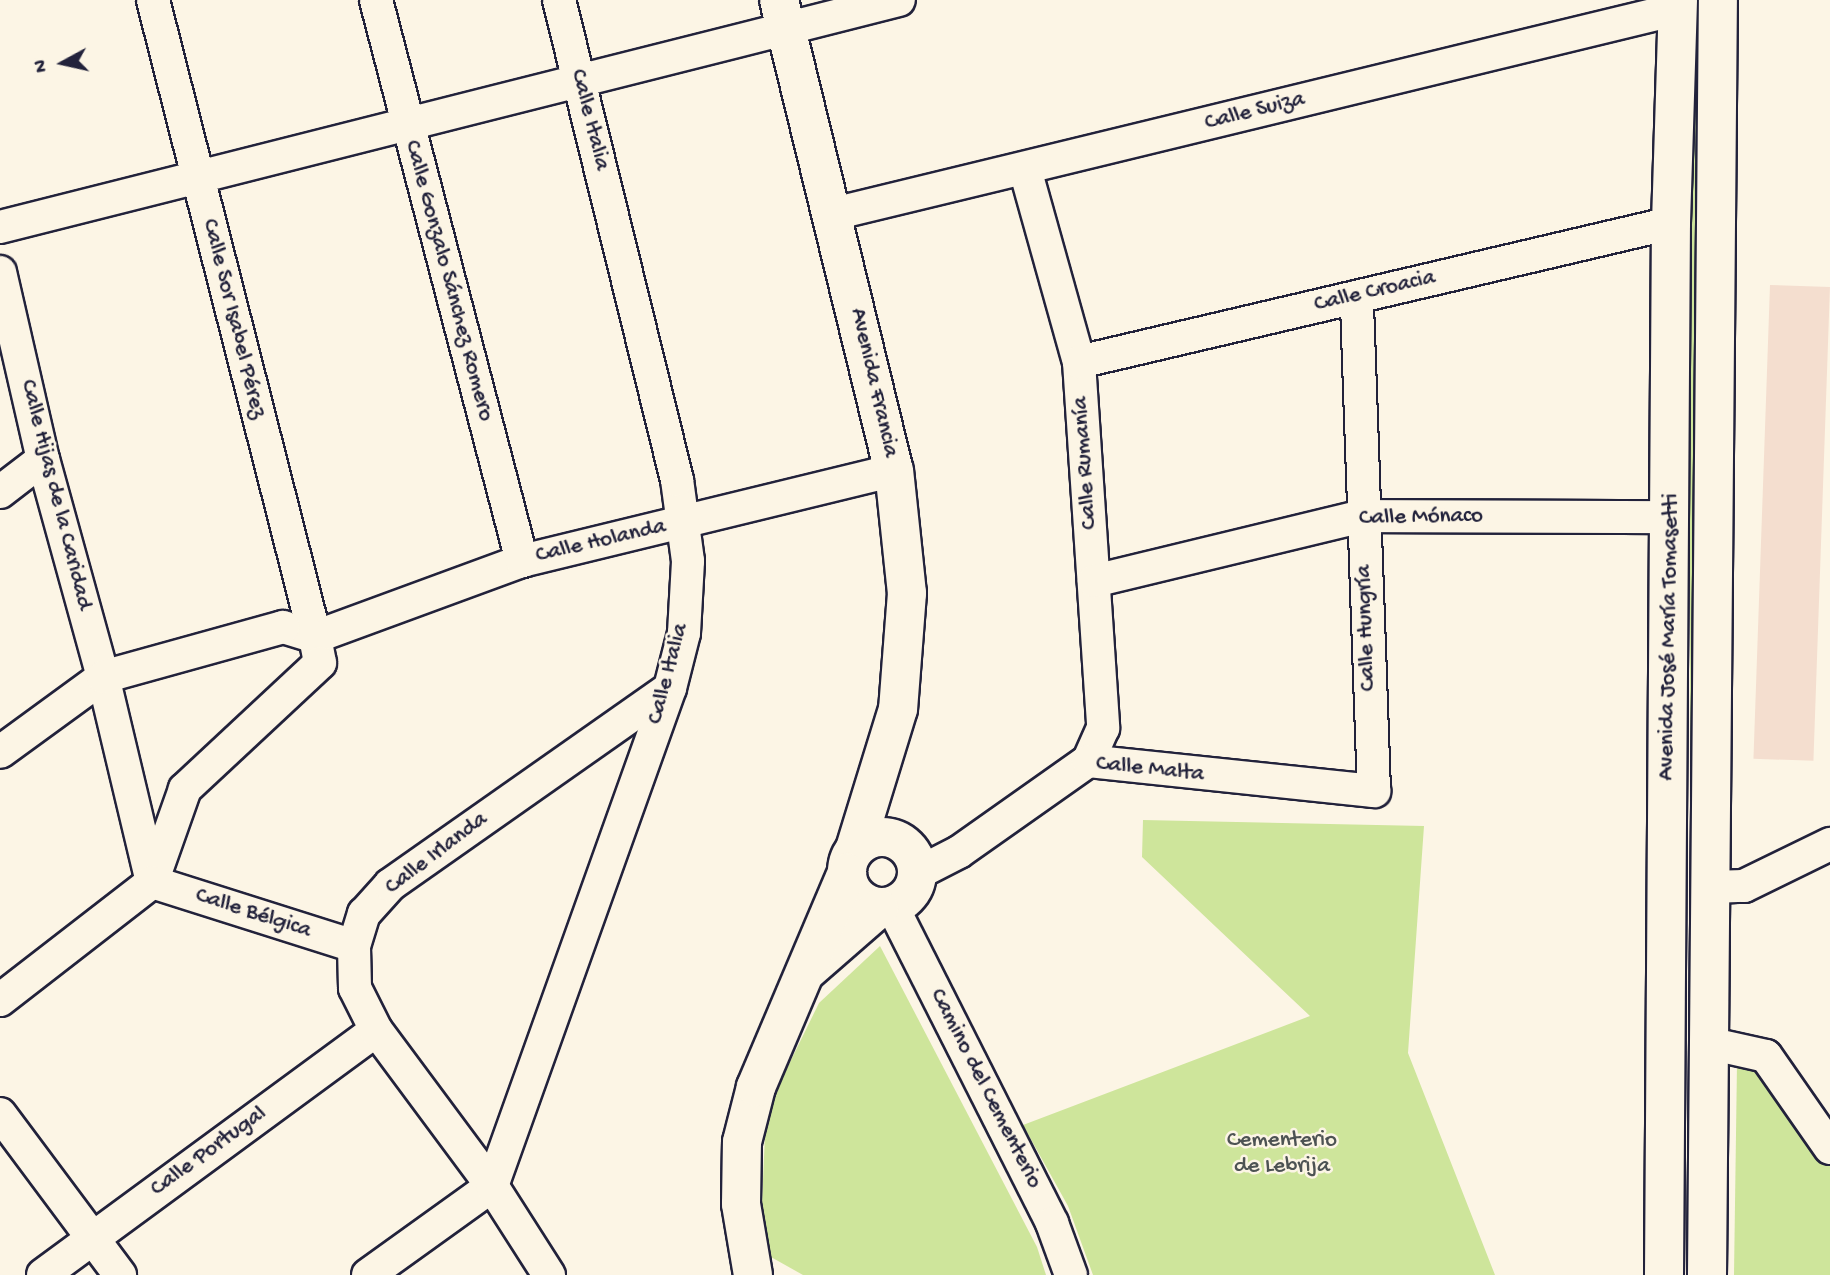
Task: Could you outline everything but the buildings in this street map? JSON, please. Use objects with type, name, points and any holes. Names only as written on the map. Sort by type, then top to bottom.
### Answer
[{"type":"street","name":"Calle Sor Isabel Pérez","points":[[152,882],[185,789],[320,663],[153,0]]},
{"type":"street","name":"Calle Gonzalo Sánchez Romero","points":[[376,0],[406,124],[522,561]]},
{"type":"street","name":"Calle Italia","points":[[492,1186],[670,688],[684,633],[688,561],[684,522],[559,0]]},
{"type":"street","points":[[0,227],[579,80],[782,14],[899,0]]},
{"type":"street","name":"Avenida José María Tomasetti","points":[[1707,1275],[1718,0]]},
{"type":"street","name":"Avenida José María Tomasetti","points":[[1664,1275],[1672,517],[1671,223],[1677,4]]},
{"type":"street","name":"Calle Suiza","points":[[833,214],[1025,169],[1677,4]]},
{"type":"street","name":"Avenida Francia","points":[[753,1275],[741,1204],[743,1142],[756,1087],[851,861],[881,771],[898,709],[907,593],[894,470],[782,14]]},
{"type":"street","name":"Calle Rumanía","points":[[1025,169],[1079,362],[1103,728],[1088,761]]},
{"type":"street","name":"Calle Croacia","points":[[1079,362],[1671,223]]},
{"type":"street","name":"Calle Hijas de la Caridad","points":[[0,272],[43,459],[103,677],[152,882]]},
{"type":"street","name":"Calle Hungría","points":[[1357,297],[1362,516],[1374,791]]},
{"type":"street","points":[[0,492],[43,459]]},
{"type":"street","name":"Calle Holanda","points":[[315,637],[522,561],[894,470]]},
{"type":"street","name":"Calle Mónaco","points":[[1094,581],[1362,516],[1672,517]]},
{"type":"street","points":[[0,752],[103,677],[283,627],[315,637]]},
{"type":"street","name":"Calle Irlanda","points":[[492,1186],[376,1030],[355,988],[354,946],[364,914],[390,885],[670,688]]},
{"type":"street","name":"Calle Malta","points":[[910,858],[959,852],[1088,761],[1374,791]]},
{"type":"street","points":[[881,771],[910,858],[910,894],[886,907],[853,892],[851,861],[883,836],[910,858]]},
{"type":"street","points":[[1712,887],[1744,886],[1830,844]]},
{"type":"street","points":[[0,1000],[152,882]]},
{"type":"street","name":"Calle Bélgica","points":[[152,882],[354,946]]},
{"type":"street","name":"Avenida Francia","points":[[806,972],[886,907]]},
{"type":"street","name":"Camino del Cementerio","points":[[886,907],[1052,1223],[1071,1275]]},
{"type":"street","name":"Calle Portugal","points":[[43,1275],[376,1030]]},
{"type":"street","points":[[1708,1043],[1766,1056],[1830,1149]]},
{"type":"street","points":[[0,1114],[120,1275]]},
{"type":"street","points":[[368,1275],[492,1186],[549,1275]]},
{"type":"shaded area","points":[[1770,285],[1830,287],[1813,761],[1753,759]]},
{"type":"green space","points":[[1690,0],[1707,0],[1707,1275],[1690,1275]]},
{"type":"green space","name":"Cementerio de Lebrija","points":[[1143,820],[1424,826],[1408,1053],[1495,1275],[1093,1275],[1068,1206],[1023,1125],[1310,1016],[1142,857]]},
{"type":"green space","points":[[880,946],[1037,1247],[1046,1275],[803,1275],[760,1251],[766,1111],[819,1003]]},
{"type":"green space","points":[[1737,1064],[1759,1064],[1830,1164],[1830,1275],[1734,1275]]}]
